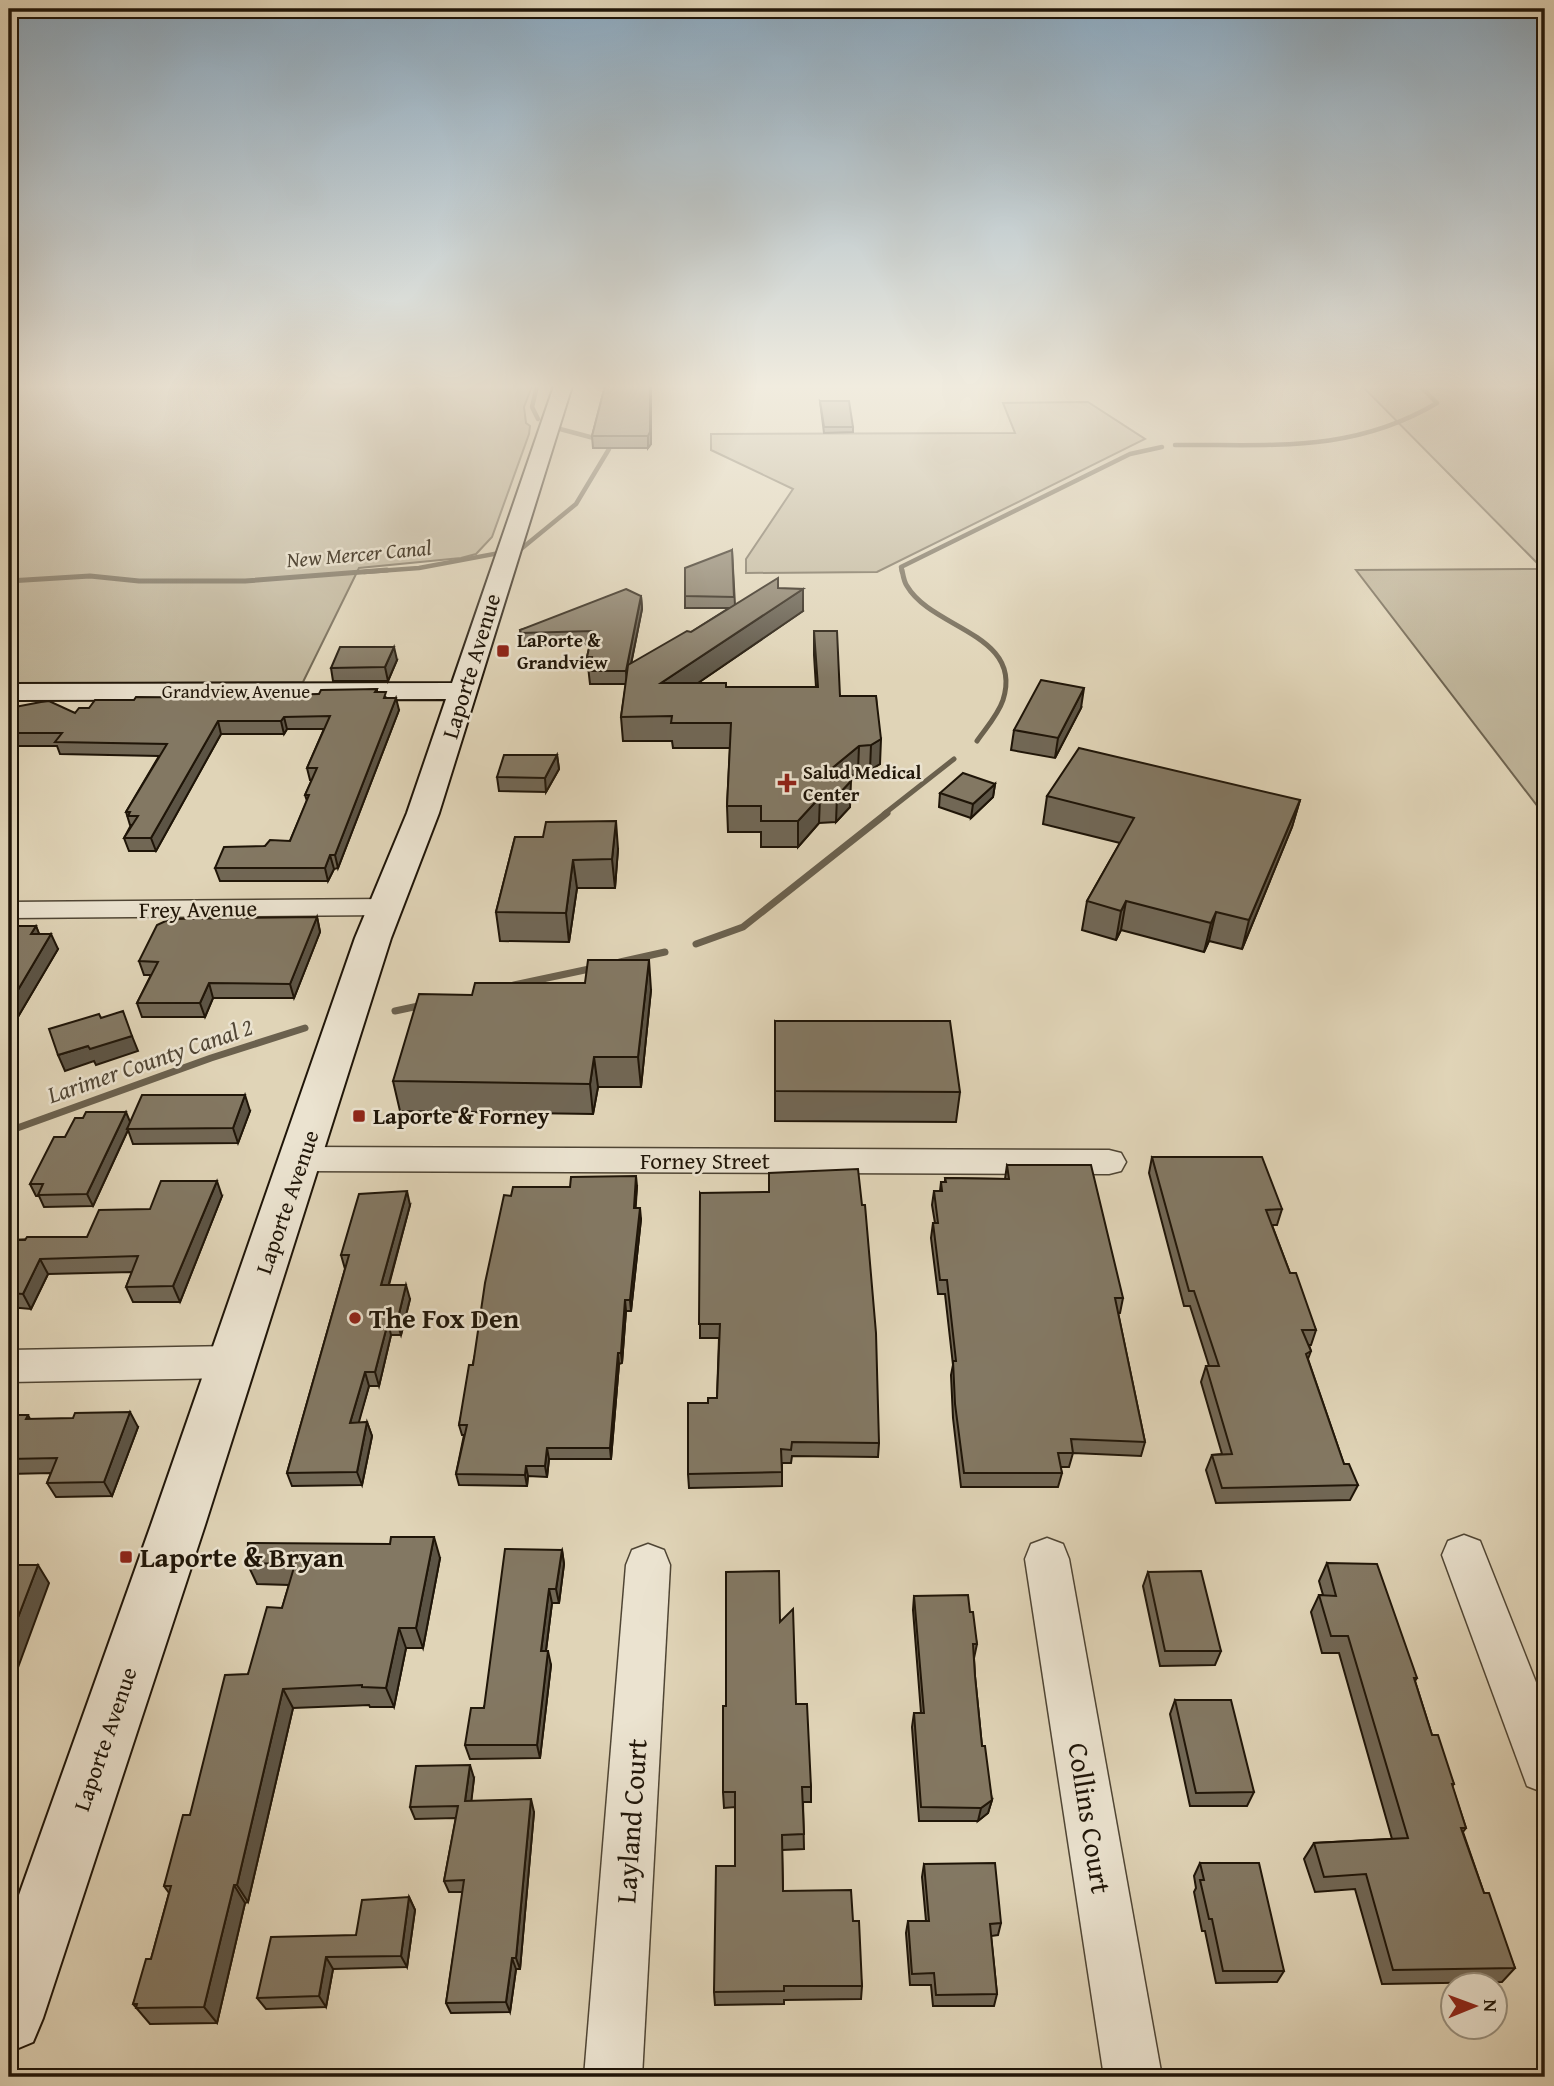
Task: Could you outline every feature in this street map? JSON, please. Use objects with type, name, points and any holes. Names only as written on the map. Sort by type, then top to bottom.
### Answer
[{"type":"street","name":"Laporte Avenue","points":[[9,2018],[301,1159],[373,938],[388,907],[423,813],[530,483]]},
{"type":"street","name":"Grandview Avenue","points":[[9,692],[463,691]]},
{"type":"street","name":"Frey Avenue","points":[[9,910],[388,907]]},
{"type":"street","name":"Forney Street","points":[[301,1159],[1109,1162]]},
{"type":"street","points":[[9,1366],[232,1362]]},
{"type":"street","points":[[1464,1555],[1545,1768]]},
{"type":"street","name":"Collins Court","points":[[1047,1559],[1133,2077]]},
{"type":"street","name":"Layland Court","points":[[613,2077],[648,1565]]},
{"type":"shaded area","points":[[9,483],[511,483],[492,537],[476,554],[461,558],[359,568],[303,682],[9,684]]},
{"type":"shaded area","points":[[781,483],[1056,483],[877,572],[746,573],[746,559],[793,489]]},
{"type":"shaded area","points":[[1458,483],[1545,483],[1545,816],[1356,570],[1543,569]]},
{"type":"building","points":[[732,550],[734,597],[685,596],[685,568]]},
{"type":"building","points":[[778,578],[778,588],[803,589],[661,683],[726,683],[726,687],[818,687],[814,631],[837,631],[840,696],[876,696],[881,739],[871,745],[859,746],[831,769],[851,781],[837,796],[820,797],[798,821],[761,821],[761,806],[727,806],[731,723],[671,723],[672,716],[621,717],[628,665],[687,631],[691,632]]},
{"type":"building","points":[[626,589],[641,596],[626,671],[589,671],[592,657],[587,657],[593,631],[521,633],[520,630]]},
{"type":"building","points":[[340,647],[394,647],[385,667],[331,668]]},
{"type":"building","points":[[1041,680],[1084,688],[1058,738],[1014,730]]},
{"type":"building","points":[[377,689],[375,692],[386,692],[384,698],[396,698],[335,855],[330,855],[325,868],[215,868],[224,847],[265,846],[270,840],[290,841],[317,768],[307,768],[330,716],[284,717],[281,721],[218,721],[151,838],[124,838],[138,816],[128,816],[130,812],[126,812],[167,744],[55,742],[62,733],[9,733],[9,707],[49,701],[75,713],[79,708],[89,708],[95,700],[134,700],[136,697],[270,698],[272,695],[319,694],[321,690]]},
{"type":"building","points":[[1079,748],[1300,800],[1249,920],[1216,912],[1211,923],[1126,901],[1121,911],[1087,901],[1134,818],[1047,796]]},
{"type":"building","points":[[504,755],[557,755],[545,778],[497,777]]},
{"type":"building","points":[[963,773],[995,784],[973,804],[940,793]]},
{"type":"building","points":[[616,821],[612,859],[573,860],[566,913],[496,912],[515,837],[543,837],[546,822]]},
{"type":"building","points":[[317,917],[290,984],[209,983],[200,1003],[137,1003],[158,962],[139,961],[157,925],[170,919]]},
{"type":"building","points":[[9,926],[36,926],[31,934],[51,934],[9,1005],[9,963],[15,952],[9,952]]},
{"type":"building","points":[[588,960],[649,960],[638,1057],[594,1057],[590,1084],[393,1081],[419,994],[472,995],[475,983],[585,983]]},
{"type":"building","points":[[123,1011],[132,1036],[90,1049],[88,1046],[58,1055],[49,1029],[99,1014],[101,1018]]},
{"type":"building","points":[[775,1021],[950,1021],[960,1092],[775,1091]]},
{"type":"building","points":[[142,1095],[245,1095],[233,1128],[127,1129]]},
{"type":"building","points":[[86,1112],[126,1112],[87,1194],[38,1195],[43,1184],[30,1184],[54,1137],[65,1137],[75,1118],[83,1118]]},
{"type":"building","points":[[1152,1157],[1262,1157],[1282,1209],[1266,1210],[1290,1273],[1296,1273],[1316,1330],[1302,1330],[1311,1351],[1306,1354],[1344,1464],[1349,1464],[1358,1485],[1222,1488],[1212,1455],[1232,1454],[1206,1366],[1219,1366],[1194,1291],[1189,1291]]},
{"type":"building","points":[[1007,1165],[1091,1165],[1123,1298],[1115,1298],[1145,1442],[1071,1439],[1073,1453],[1058,1453],[1062,1473],[964,1473],[955,1404],[953,1361],[956,1361],[947,1280],[940,1280],[933,1223],[938,1223],[934,1191],[942,1191],[941,1182],[946,1182],[945,1178],[1009,1179]]},
{"type":"building","points":[[858,1169],[862,1205],[865,1205],[876,1333],[879,1443],[792,1442],[791,1450],[781,1449],[782,1472],[688,1474],[688,1403],[708,1403],[708,1398],[717,1398],[720,1324],[699,1324],[700,1193],[769,1192],[769,1173]]},
{"type":"building","points":[[636,1176],[634,1208],[640,1208],[630,1300],[625,1300],[621,1353],[618,1353],[610,1448],[547,1448],[545,1466],[526,1466],[525,1475],[456,1474],[467,1425],[459,1425],[469,1365],[473,1365],[485,1283],[504,1195],[511,1196],[513,1187],[570,1187],[571,1177]]},
{"type":"building","points":[[161,1181],[217,1181],[173,1286],[126,1287],[138,1256],[40,1259],[23,1294],[9,1293],[9,1240],[25,1240],[27,1237],[87,1237],[99,1210],[150,1209]]},
{"type":"building","points":[[407,1191],[381,1285],[406,1285],[397,1322],[388,1322],[375,1372],[365,1372],[350,1423],[367,1422],[357,1472],[287,1473],[349,1255],[341,1255],[359,1194]]},
{"type":"building","points":[[130,1412],[104,1482],[47,1483],[57,1458],[9,1459],[9,1415],[28,1415],[26,1419],[73,1418],[75,1413]]},
{"type":"building","points":[[391,1537],[434,1537],[416,1628],[399,1628],[386,1688],[362,1685],[283,1689],[237,1885],[234,1885],[204,2007],[136,2008],[137,2004],[133,2004],[146,1959],[151,1959],[171,1886],[164,1886],[183,1815],[190,1815],[225,1675],[248,1674],[267,1607],[282,1608],[295,1564],[247,1563],[248,1543],[390,1544]]},
{"type":"building","points":[[505,1549],[562,1550],[556,1589],[549,1589],[541,1651],[548,1651],[537,1745],[465,1745],[471,1708],[484,1708]]},
{"type":"building","points":[[1327,1563],[1377,1564],[1417,1678],[1414,1678],[1432,1735],[1438,1735],[1454,1784],[1466,1828],[1461,1828],[1484,1893],[1489,1893],[1515,1968],[1393,1970],[1366,1874],[1324,1877],[1314,1843],[1408,1838],[1348,1636],[1331,1636],[1319,1595],[1336,1596]]},
{"type":"building","points":[[9,1565],[38,1565],[9,1641]]},
{"type":"building","points":[[779,1571],[780,1622],[793,1609],[796,1704],[807,1704],[811,1787],[802,1787],[804,1834],[782,1835],[783,1891],[851,1890],[853,1921],[859,1921],[862,1986],[784,1986],[784,1991],[714,1992],[716,1866],[735,1866],[735,1792],[723,1792],[726,1572]]},
{"type":"building","points":[[1201,1571],[1221,1651],[1165,1651],[1148,1572]]},
{"type":"building","points":[[968,1595],[977,1644],[973,1644],[982,1746],[985,1746],[992,1800],[981,1808],[921,1807],[914,1713],[924,1713],[914,1596]]},
{"type":"building","points":[[1175,1700],[1231,1700],[1254,1792],[1196,1793]]},
{"type":"building","points":[[470,1765],[465,1801],[531,1799],[516,1958],[512,1958],[506,2002],[446,2003],[464,1880],[444,1881],[458,1806],[410,1807],[416,1766]]},
{"type":"building","points":[[995,1863],[1001,1923],[990,1924],[997,1994],[936,1995],[934,1973],[912,1974],[908,1921],[929,1921],[924,1864]]},
{"type":"building","points":[[1200,1863],[1259,1863],[1284,1971],[1223,1971],[1200,1880],[1204,1880]]},
{"type":"building","points":[[409,1897],[401,1956],[326,1957],[319,1996],[257,1998],[271,1937],[356,1935],[362,1900]]},
{"type":"waterway","name":"New Mercer Canal","points":[[364,572],[419,568],[521,549],[576,504],[588,483]]},
{"type":"waterway","name":"Larimer County Canal 2","points":[[902,572],[901,567],[1071,483]]},
{"type":"waterway","name":"New Mercer Canal","points":[[9,581],[90,576],[139,581],[245,581],[387,570]]},
{"type":"waterway","name":"Larimer County Canal 2","points":[[902,570],[906,584],[919,601],[972,634],[1000,660],[1006,678],[1003,700],[977,741]]},
{"type":"waterway","name":"Larimer County Canal 2","points":[[884,814],[954,759]]},
{"type":"waterway","name":"Larimer County Canal 2","points":[[696,944],[743,927],[887,813]]},
{"type":"waterway","name":"Larimer County Canal 2","points":[[620,962],[665,952]]},
{"type":"waterway","name":"Larimer County Canal 2","points":[[514,985],[594,968]]},
{"type":"waterway","name":"Larimer County Canal 2","points":[[395,1011],[423,1005]]},
{"type":"waterway","name":"Larimer County Canal 2","points":[[13,1129],[9,1131],[211,1058],[305,1028]]},
{"type":"place","name":"LaPorte & Grandview","points":[[503,651]]},
{"type":"place","name":"Salud Medical Center","points":[[787,783]]},
{"type":"place","name":"Laporte & Forney","points":[[359,1116]]},
{"type":"place","name":"The Fox Den","points":[[355,1318]]},
{"type":"place","name":"Laporte & Bryan","points":[[126,1557]]}]
